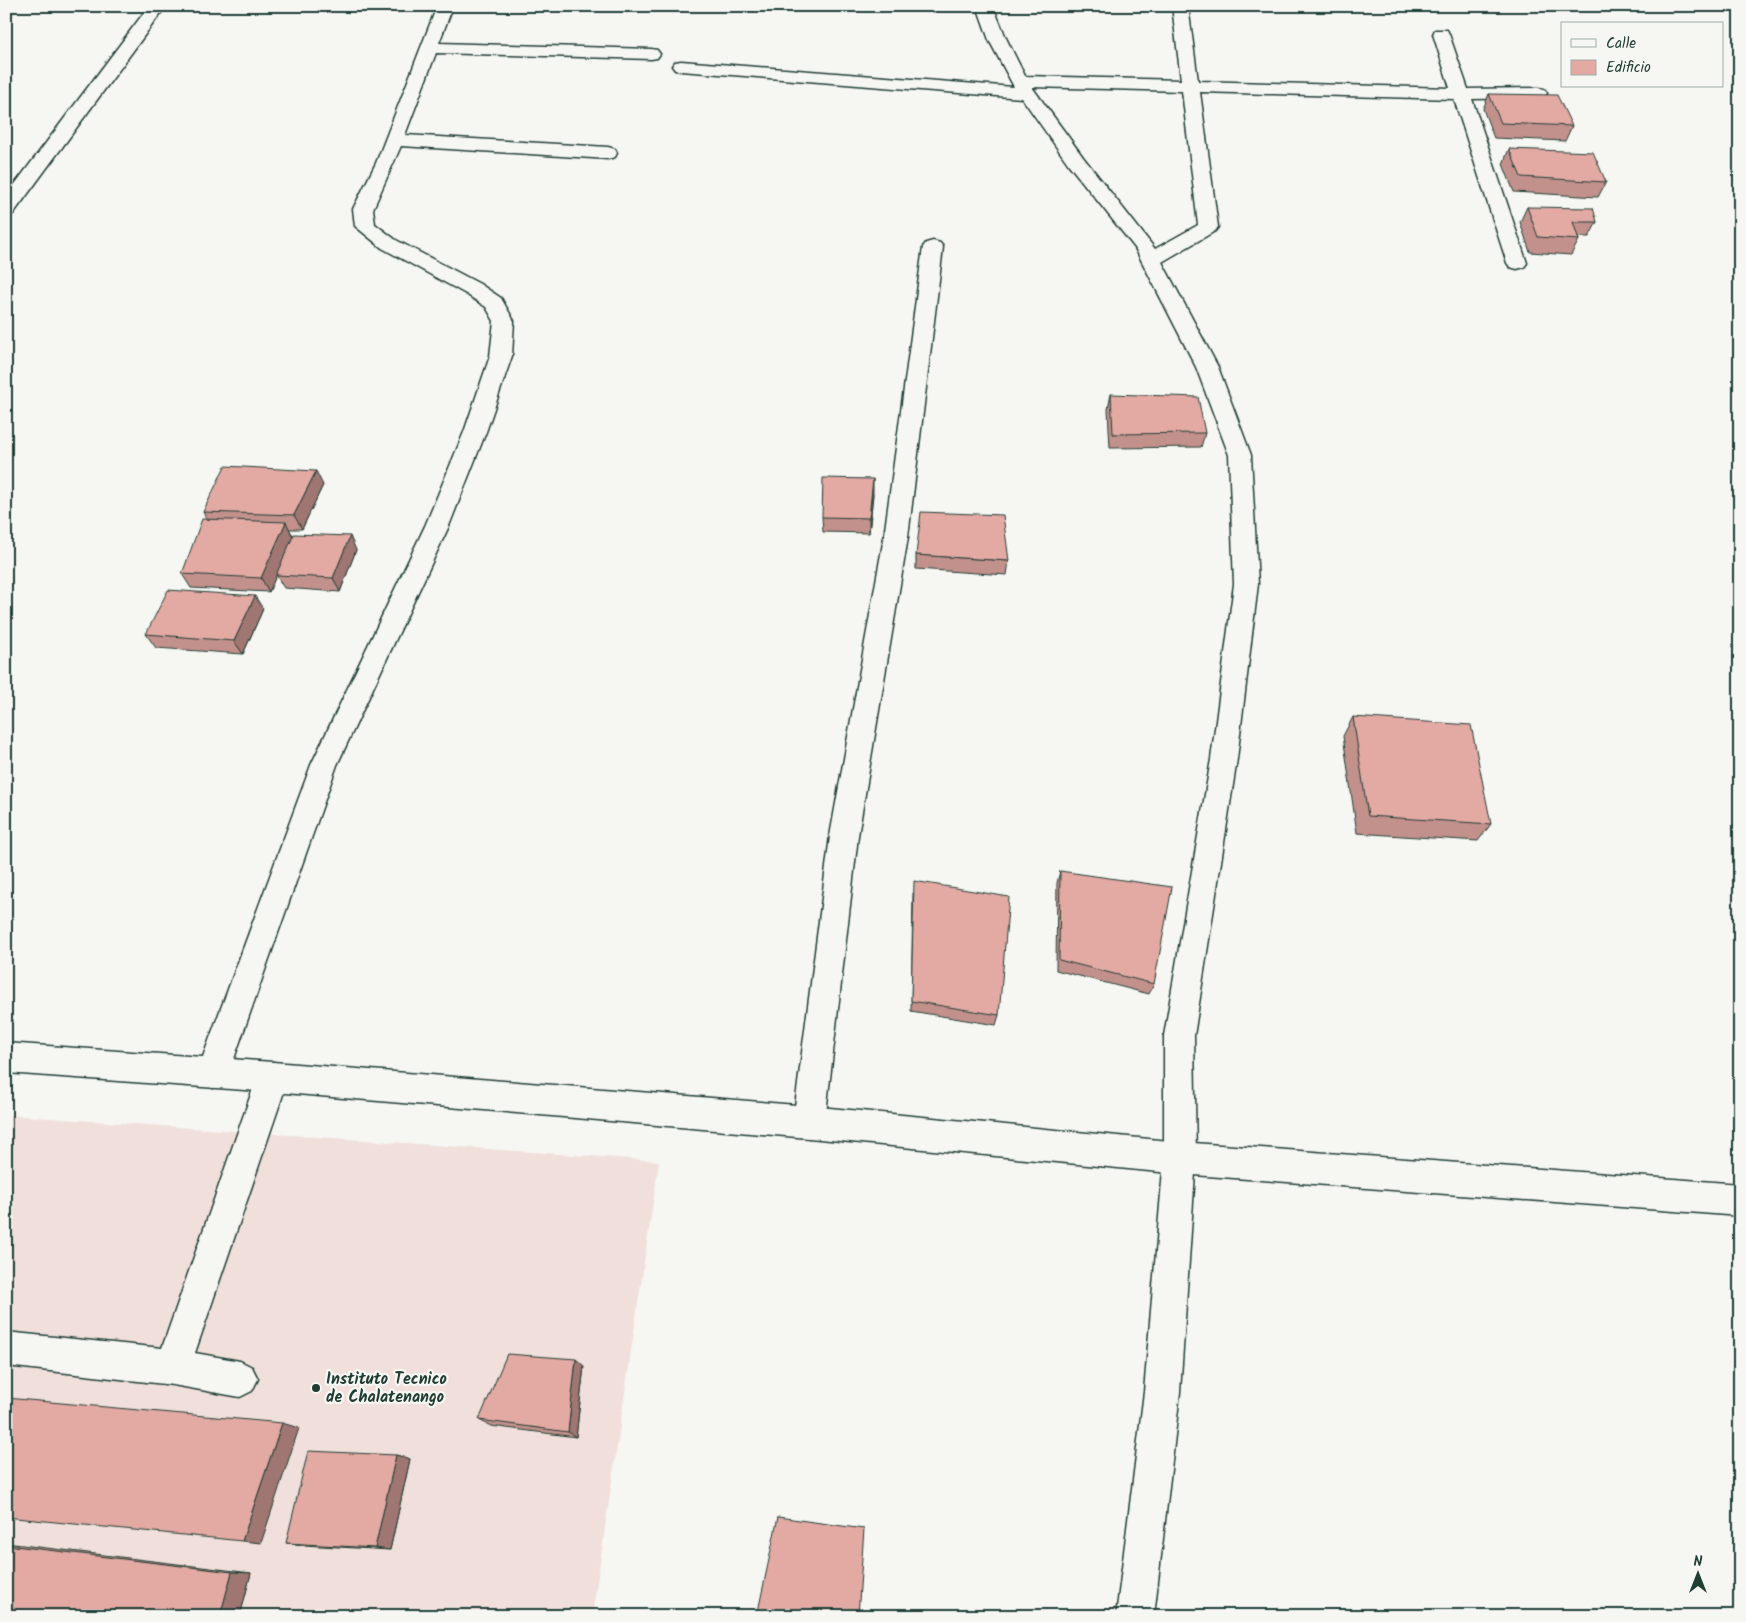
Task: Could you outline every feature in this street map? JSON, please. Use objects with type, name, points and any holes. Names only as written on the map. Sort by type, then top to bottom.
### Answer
[{"type":"street","points":[[6,210],[158,6]]},
{"type":"street","points":[[212,1073],[324,765],[437,526],[475,432],[501,356],[504,321],[494,303],[473,289],[389,244],[365,226],[363,209],[393,140],[445,6]]},
{"type":"street","points":[[985,6],[998,40],[1024,87],[1076,161],[1144,246],[1207,367],[1240,455],[1246,584],[1224,759],[1179,1036],[1180,1158],[1162,1392],[1135,1616]]},
{"type":"street","points":[[1151,260],[1208,227],[1180,6]]},
{"type":"street","points":[[1441,34],[1517,263]]},
{"type":"street","points":[[429,48],[651,54]]},
{"type":"street","points":[[682,66],[1024,87],[1190,86],[1461,94],[1538,93]]},
{"type":"street","points":[[393,140],[608,153]]},
{"type":"street","points":[[809,1122],[844,836],[896,536],[932,246]]},
{"type":"street","points":[[6,1058],[273,1077],[809,1122],[1180,1158],[1740,1200]]},
{"type":"street","points":[[173,1367],[273,1077]]},
{"type":"street","points":[[6,1349],[173,1367],[240,1379]]},
{"type":"shaded area","name":"Instituto Tecnico de Chalatenango","points":[[6,1115],[659,1161],[592,1616],[6,1616]]},
{"type":"building","points":[[1489,94],[1557,95],[1572,126],[1501,123]]},
{"type":"building","points":[[1509,149],[1593,152],[1606,182],[1521,177]]},
{"type":"building","points":[[1527,207],[1593,208],[1597,222],[1573,222],[1579,240],[1538,237]]},
{"type":"building","points":[[1111,394],[1198,397],[1205,433],[1113,434]]},
{"type":"building","points":[[225,466],[316,471],[294,515],[203,512]]},
{"type":"building","points":[[823,478],[873,479],[869,518],[822,517]]},
{"type":"building","points":[[921,512],[1003,515],[1009,561],[916,555]]},
{"type":"building","points":[[202,519],[286,522],[261,578],[182,574]]},
{"type":"building","points":[[294,534],[350,536],[333,578],[276,575]]},
{"type":"building","points":[[168,590],[255,596],[234,641],[146,634]]},
{"type":"building","points":[[1353,717],[1471,725],[1491,824],[1368,816]]},
{"type":"building","points":[[1060,871],[1172,887],[1154,984],[1059,960]]},
{"type":"building","points":[[914,881],[1009,897],[999,1015],[911,1001]]},
{"type":"building","points":[[507,1354],[576,1359],[568,1432],[479,1420]]},
{"type":"building","points":[[6,1398],[282,1423],[242,1541],[6,1517]]},
{"type":"building","points":[[308,1451],[396,1455],[375,1548],[286,1543]]},
{"type":"building","points":[[778,1517],[864,1529],[858,1616],[757,1616]]},
{"type":"building","points":[[6,1545],[232,1572],[220,1616],[6,1616]]},
{"type":"place","name":"Instituto Tecnico de Chalatenango","points":[[316,1388]]}]
